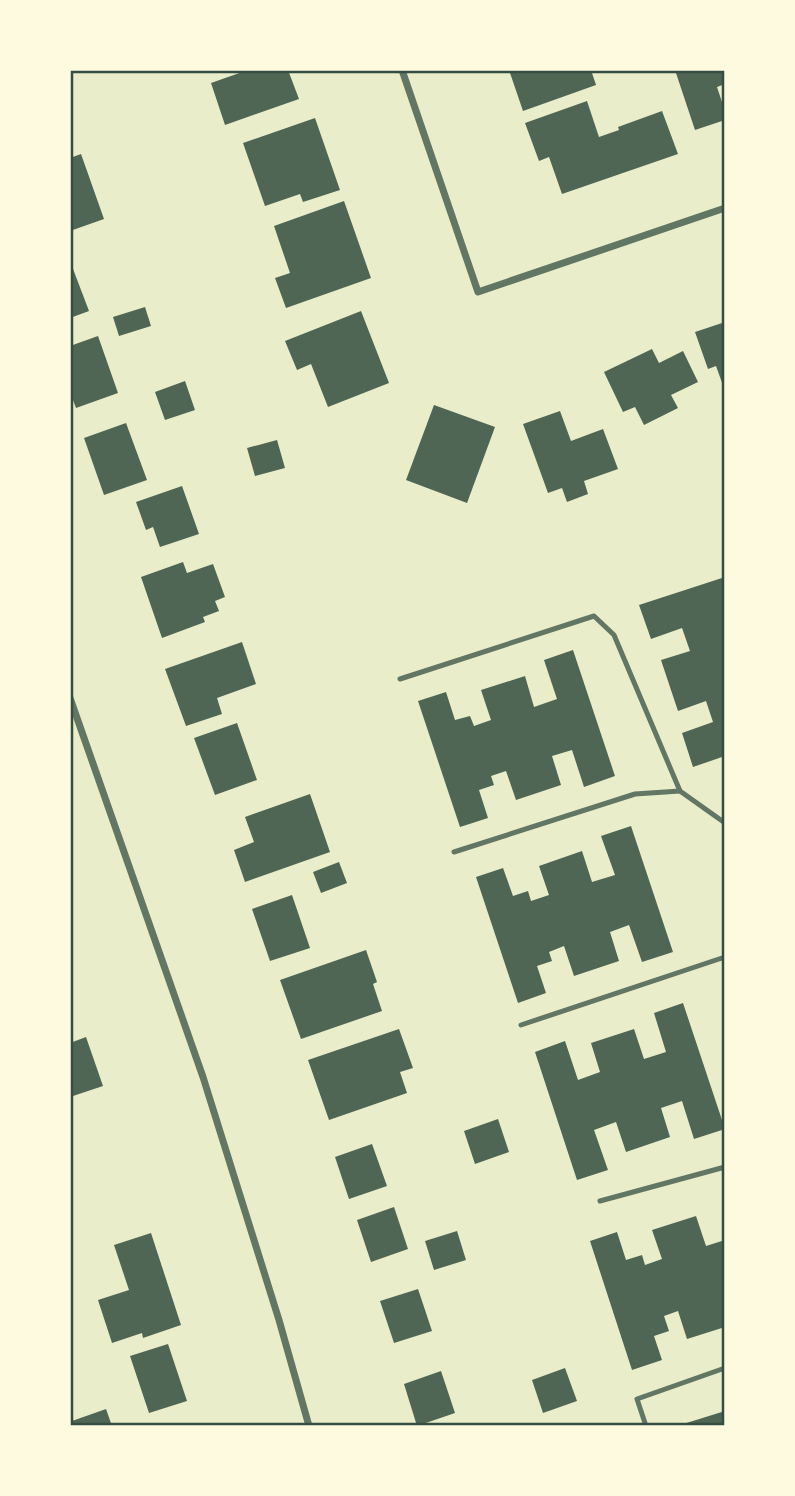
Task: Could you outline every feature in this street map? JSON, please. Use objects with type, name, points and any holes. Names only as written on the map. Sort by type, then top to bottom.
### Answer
[{"type":"street","points":[[402,70],[478,292],[725,208]]},
{"type":"street","points":[[70,698],[203,1077],[309,1426]]},
{"type":"lane","points":[[400,679],[593,616],[614,635],[680,791],[725,823]]},
{"type":"lane","points":[[454,852],[635,794],[680,791]]},
{"type":"lane","points":[[521,1025],[725,957]]},
{"type":"lane","points":[[600,1200],[725,1167]]},
{"type":"lane","points":[[646,1426],[637,1399],[725,1368]]},
{"type":"building","points":[[248,70],[288,70],[299,99],[225,125],[211,83]]},
{"type":"building","points":[[509,70],[591,70],[596,85],[523,111]]},
{"type":"building","points":[[675,70],[725,70],[725,84],[717,87],[725,111],[725,120],[695,130]]},
{"type":"building","points":[[587,101],[599,137],[662,111],[678,154],[562,194],[549,157],[539,161],[525,123]]},
{"type":"building","points":[[315,118],[340,190],[303,202],[300,194],[265,206],[243,143]]},
{"type":"building","points":[[81,154],[104,219],[70,231],[70,158]]},
{"type":"building","points":[[344,201],[371,278],[286,308],[275,278],[290,273],[274,226]]},
{"type":"building","points":[[70,261],[89,311],[70,318]]},
{"type":"building","points":[[145,307],[151,326],[119,336],[113,317]]},
{"type":"building","points":[[361,311],[389,383],[328,407],[311,364],[297,370],[285,341]]},
{"type":"building","points":[[725,322],[725,391],[716,366],[708,369],[695,332]]},
{"type":"building","points":[[98,336],[118,393],[76,408],[70,392],[70,346]]},
{"type":"building","points":[[652,349],[659,363],[683,351],[698,382],[671,395],[678,408],[644,425],[635,407],[623,412],[604,372]]},
{"type":"building","points":[[185,381],[195,410],[165,420],[155,392]]},
{"type":"building","points":[[434,405],[495,427],[467,503],[406,480]]},
{"type":"building","points":[[560,411],[571,441],[603,429],[618,469],[584,481],[588,494],[567,502],[562,488],[548,493],[523,424]]},
{"type":"building","points":[[126,423],[147,480],[104,495],[84,438]]},
{"type":"building","points":[[277,440],[285,468],[255,476],[247,448]]},
{"type":"building","points":[[182,486],[199,534],[160,547],[153,527],[146,530],[136,502]]},
{"type":"building","points":[[183,562],[187,573],[213,564],[225,597],[215,601],[219,611],[203,617],[205,622],[162,638],[141,577]]},
{"type":"building","points":[[725,577],[725,756],[693,767],[682,733],[713,722],[706,701],[678,711],[661,660],[690,651],[682,628],[651,639],[639,605]]},
{"type":"building","points":[[242,642],[256,684],[217,698],[222,714],[186,726],[165,669]]},
{"type":"building","points":[[573,650],[615,776],[584,787],[572,750],[552,756],[561,785],[516,800],[506,771],[491,776],[494,785],[479,790],[488,818],[460,827],[418,701],[446,692],[455,720],[470,716],[474,726],[491,720],[481,690],[525,676],[534,707],[557,699],[544,660]]},
{"type":"building","points":[[237,723],[257,780],[215,795],[194,738]]},
{"type":"building","points":[[310,794],[330,852],[245,882],[234,850],[254,842],[245,817]]},
{"type":"building","points":[[631,826],[673,952],[642,962],[629,925],[610,932],[619,961],[574,976],[564,946],[549,952],[552,961],[537,966],[546,993],[518,1003],[476,877],[503,868],[513,896],[528,891],[531,901],[549,895],[539,866],[582,851],[592,882],[615,875],[601,836]]},
{"type":"building","points":[[339,862],[347,883],[321,893],[313,872]]},
{"type":"building","points":[[292,895],[310,948],[270,961],[252,909]]},
{"type":"building","points":[[366,950],[377,982],[373,984],[382,1011],[301,1039],[280,980]]},
{"type":"building","points":[[683,1003],[725,1129],[694,1139],[682,1101],[661,1108],[670,1137],[626,1152],[616,1122],[594,1130],[608,1170],[577,1180],[535,1052],[565,1041],[578,1080],[600,1072],[591,1043],[634,1029],[644,1059],[666,1052],[654,1013]]},
{"type":"building","points":[[399,1029],[413,1068],[400,1072],[407,1093],[329,1120],[308,1060]]},
{"type":"building","points":[[86,1037],[103,1086],[70,1097],[70,1043]]},
{"type":"building","points":[[498,1119],[509,1152],[475,1164],[464,1131]]},
{"type":"building","points":[[372,1144],[387,1186],[349,1199],[335,1157]]},
{"type":"building","points":[[394,1207],[408,1249],[371,1262],[357,1220]]},
{"type":"building","points":[[696,1216],[706,1246],[725,1240],[725,1327],[687,1339],[678,1311],[664,1316],[669,1331],[654,1336],[662,1360],[632,1370],[590,1241],[617,1232],[626,1260],[642,1255],[645,1265],[662,1259],[652,1230]]},
{"type":"building","points":[[457,1231],[466,1260],[434,1270],[425,1241]]},
{"type":"building","points":[[151,1233],[181,1325],[143,1338],[142,1333],[112,1343],[98,1300],[129,1290],[114,1245]]},
{"type":"building","points":[[418,1289],[432,1331],[394,1343],[380,1301]]},
{"type":"building","points":[[168,1344],[187,1401],[149,1413],[130,1356]]},
{"type":"building","points":[[565,1368],[577,1401],[543,1413],[532,1380]]},
{"type":"building","points":[[441,1371],[455,1413],[417,1426],[404,1384]]},
{"type":"building","points":[[106,1409],[112,1426],[74,1426],[72,1421]]},
{"type":"building","points":[[725,1411],[725,1426],[680,1426],[680,1425]]}]
